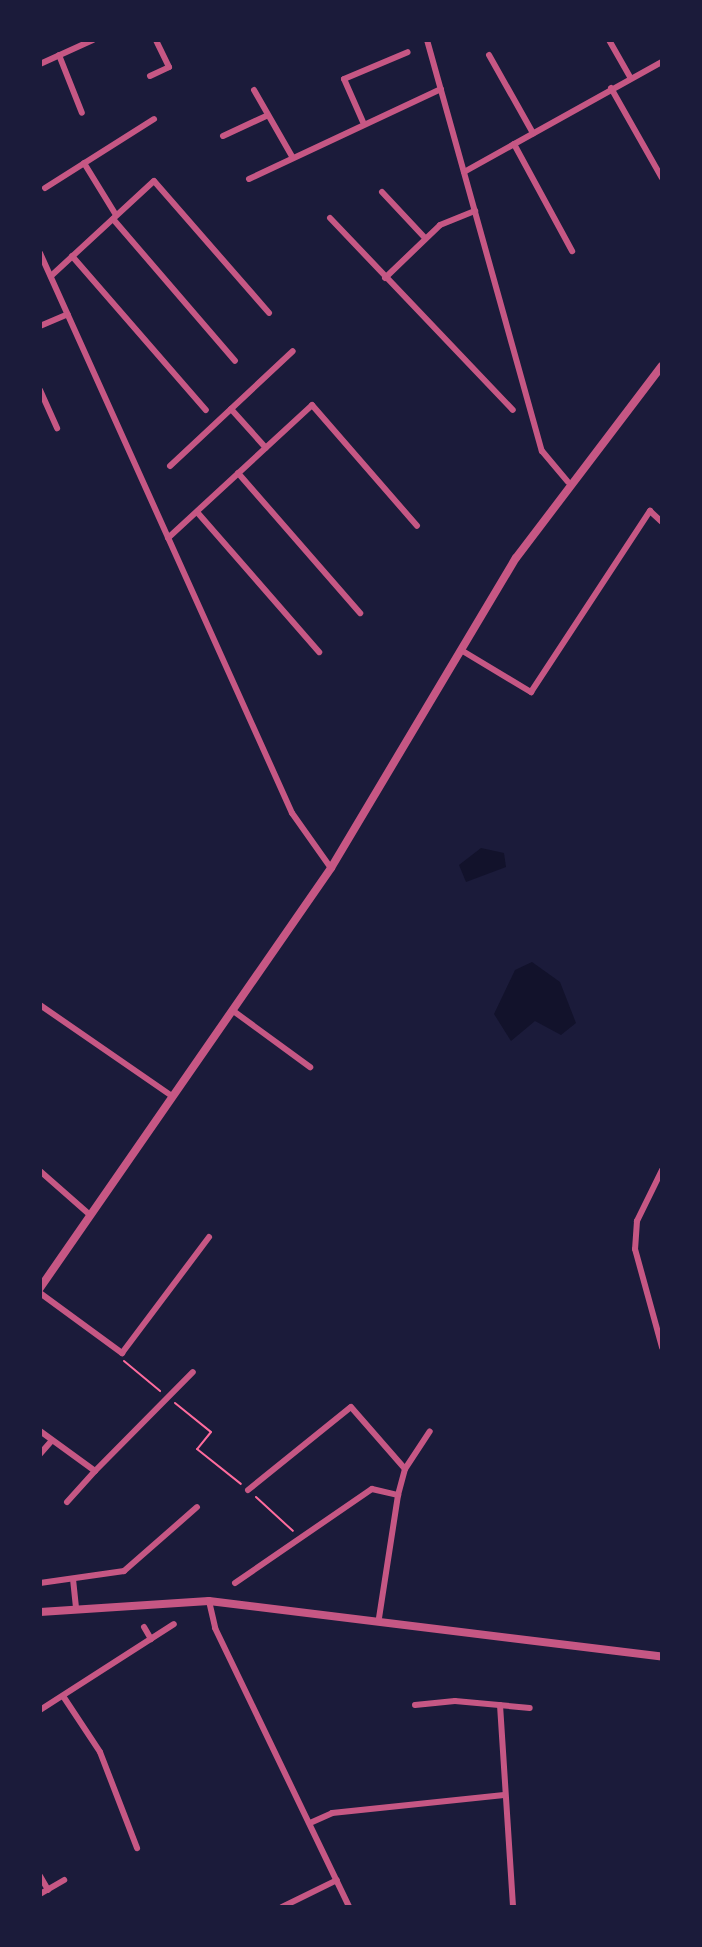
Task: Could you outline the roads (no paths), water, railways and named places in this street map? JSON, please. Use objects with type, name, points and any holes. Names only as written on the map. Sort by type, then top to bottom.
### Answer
[{"type":"street","points":[[40,64],[93,40]]},
{"type":"street","points":[[150,76],[169,67],[156,40]]},
{"type":"street","points":[[428,40],[542,451],[568,482]]},
{"type":"street","points":[[609,40],[630,77]]},
{"type":"street","points":[[363,122],[344,79],[408,52]]},
{"type":"street","points":[[59,55],[82,113]]},
{"type":"street","points":[[489,55],[533,133]]},
{"type":"street","points":[[464,172],[630,77],[662,62]]},
{"type":"street","points":[[611,88],[662,178]]},
{"type":"street","points":[[249,179],[363,122],[441,89]]},
{"type":"street","points":[[254,90],[266,116]]},
{"type":"street","points":[[223,136],[272,113],[293,158]]},
{"type":"street","points":[[45,188],[154,119]]},
{"type":"street","points":[[514,144],[572,251]]},
{"type":"street","points":[[84,163],[115,217],[235,361]]},
{"type":"street","points":[[51,275],[154,181],[269,313]]},
{"type":"street","points":[[382,192],[425,238]]},
{"type":"street","points":[[385,278],[425,238],[475,211]]},
{"type":"street","points":[[330,218],[513,410]]},
{"type":"street","points":[[40,253],[292,813],[331,868]]},
{"type":"street","points":[[72,256],[206,410]]},
{"type":"street","points":[[40,326],[68,314]]},
{"type":"street","points":[[170,466],[293,351]]},
{"type":"street","points":[[40,1288],[331,868],[461,650],[568,482],[662,366]]},
{"type":"street","points":[[40,390],[57,428]]},
{"type":"street","points":[[168,538],[312,405],[417,526]]},
{"type":"street","points":[[231,408],[266,448]]},
{"type":"street","points":[[238,473],[360,613]]},
{"type":"street","points":[[461,650],[531,692],[596,584],[650,511],[662,522]]},
{"type":"street","points":[[197,512],[319,652]]},
{"type":"street","points":[[40,1005],[172,1096]]},
{"type":"street","points":[[232,1010],[310,1067]]},
{"type":"street","points":[[662,1170],[636,1221],[635,1249],[662,1347]]},
{"type":"street","points":[[40,1171],[90,1215]]},
{"type":"street","points":[[40,1293],[122,1353],[209,1237]]},
{"type":"street","points":[[68,1502],[193,1372]]},
{"type":"street","points":[[248,1490],[351,1407],[405,1469]]},
{"type":"street","points":[[40,1431],[95,1471]]},
{"type":"street","points":[[379,1618],[398,1495],[405,1469],[430,1431]]},
{"type":"street","points":[[40,1454],[52,1440]]},
{"type":"street","points":[[235,1583],[302,1540],[372,1489],[398,1495]]},
{"type":"street","points":[[40,1583],[124,1571],[197,1507]]},
{"type":"street","points":[[73,1579],[76,1607]]},
{"type":"street","points":[[209,1601],[215,1628],[349,1907]]},
{"type":"street","points":[[40,1612],[76,1607],[209,1601],[379,1618],[662,1657]]},
{"type":"street","points":[[40,1710],[174,1624]]},
{"type":"street","points":[[144,1627],[151,1639]]},
{"type":"street","points":[[63,1696],[100,1752],[137,1848]]},
{"type":"street","points":[[415,1705],[500,1705],[530,1708]]},
{"type":"street","points":[[500,1705],[513,1907]]},
{"type":"street","points":[[310,1823],[332,1813],[504,1795]]},
{"type":"street","points":[[40,1876],[48,1890]]},
{"type":"street","points":[[40,1894],[64,1880]]},
{"type":"street","points":[[282,1907],[337,1880]]}]
